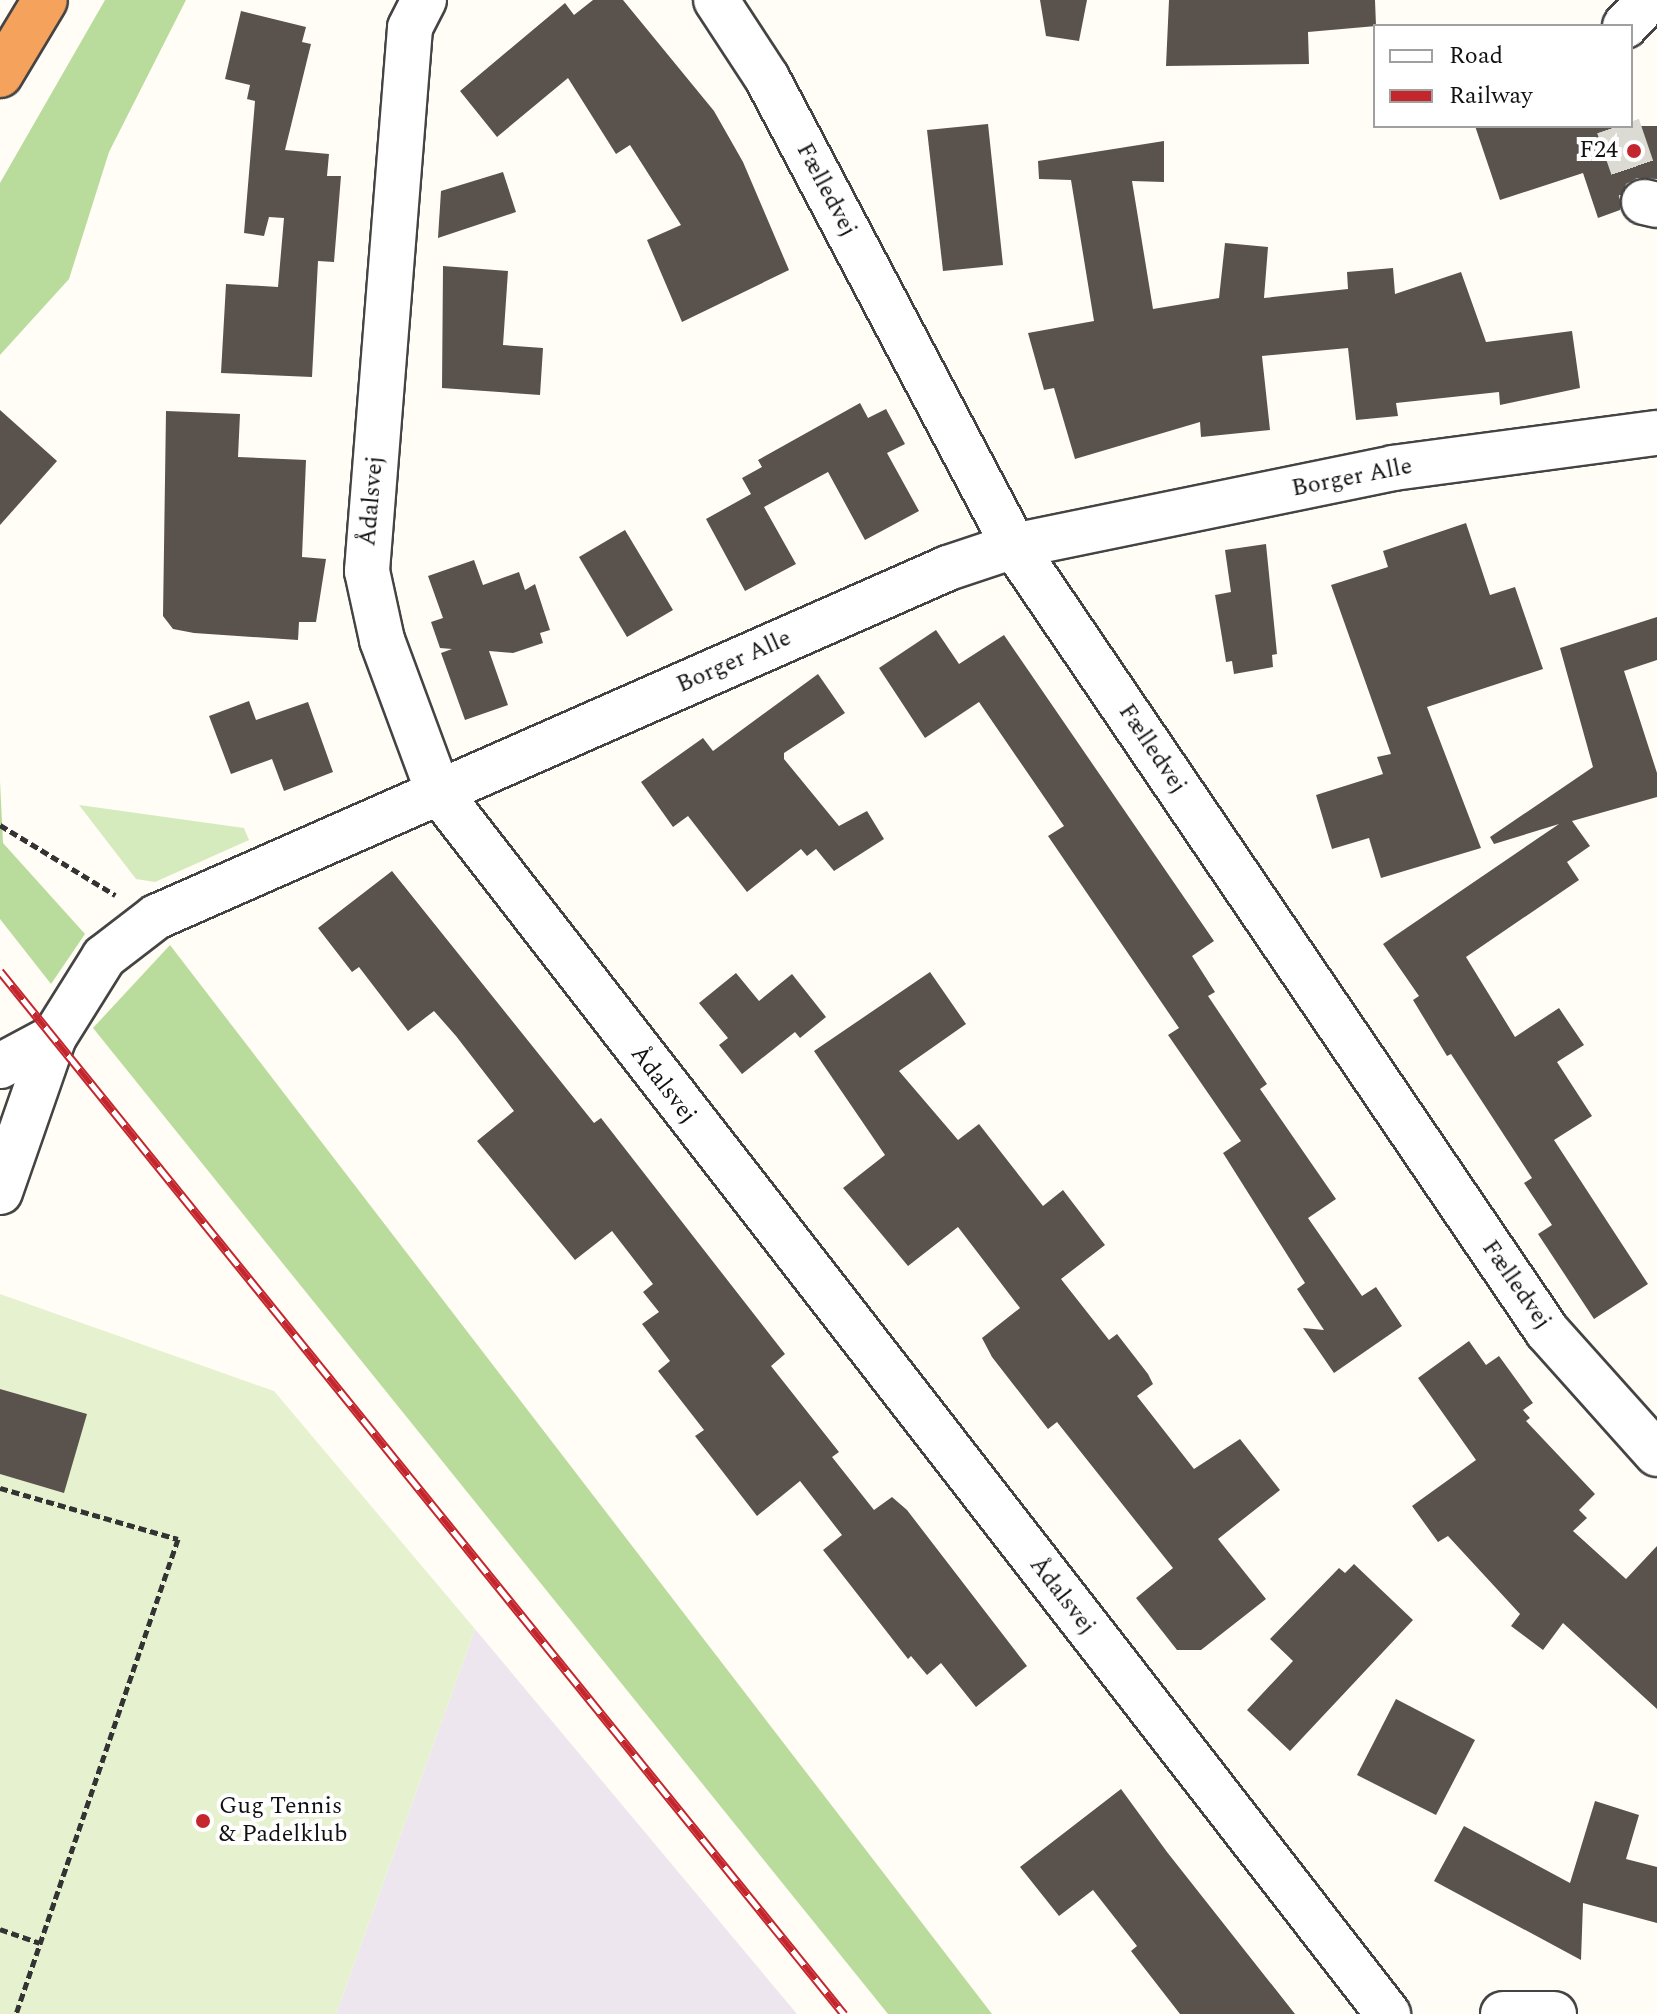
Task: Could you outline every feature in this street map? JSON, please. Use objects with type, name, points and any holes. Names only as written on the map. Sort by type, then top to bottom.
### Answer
[{"type":"highway","points":[[0,75],[45,0]]},
{"type":"street","name":"Ådalsvej","points":[[424,0],[410,28],[367,571],[382,640],[438,791],[1388,2014]]},
{"type":"street","name":"Fælledvej","points":[[716,0],[767,78],[1014,546],[1547,1331],[1657,1454]]},
{"type":"street","points":[[1627,24],[1649,0]]},
{"type":"street","name":"Borger Alle","points":[[0,1192],[54,1037],[104,957],[156,917],[948,568],[1014,546],[1393,468],[1657,433]]},
{"type":"street","points":[[0,1066],[54,1037]]},
{"type":"street","points":[[1503,2014],[1554,2014]]},
{"type":"path","points":[[0,825],[55,863],[156,917]]},
{"type":"path","points":[[0,1488],[178,1539],[16,2014]]},
{"type":"path","points":[[0,1929],[40,1943]]},
{"type":"shaded area","points":[[475,1629],[797,2014],[336,2014]]},
{"type":"green space","points":[[105,0],[186,0],[109,152],[69,279],[0,355],[0,183]]},
{"type":"green space","points":[[0,781],[3,843],[85,934],[51,984],[0,919]]},
{"type":"green space","points":[[79,805],[244,828],[249,840],[155,882],[136,879]]},
{"type":"green space","points":[[170,945],[992,2014],[888,2014],[93,1028]]},
{"type":"green space","name":"Gug Tennis & Padelklub","points":[[0,1294],[274,1391],[475,1629],[336,2014],[0,2014]]},
{"type":"building","points":[[593,0],[623,0],[714,111],[743,162],[789,270],[682,322],[647,240],[681,225],[630,145],[616,154],[568,78],[497,137],[460,91],[565,3],[574,15]]},
{"type":"building","points":[[1040,0],[1087,0],[1079,41],[1046,36]]},
{"type":"building","points":[[1169,0],[1375,0],[1376,24],[1373,26],[1308,32],[1309,64],[1166,66]]},
{"type":"building","points":[[241,11],[306,27],[302,42],[311,44],[285,150],[329,154],[327,176],[341,176],[334,262],[318,261],[312,377],[221,373],[226,284],[278,287],[284,218],[269,217],[264,236],[244,233],[255,101],[247,99],[250,85],[225,79]]},
{"type":"building","points":[[988,124],[1003,265],[943,271],[927,130]]},
{"type":"building","points":[[1657,126],[1657,179],[1637,178],[1626,184],[1620,210],[1598,218],[1583,173],[1500,200],[1476,128]]},
{"type":"building","points":[[1164,141],[1164,182],[1132,181],[1153,309],[1219,298],[1225,243],[1268,247],[1264,298],[1348,289],[1347,272],[1393,268],[1395,294],[1461,272],[1486,342],[1572,331],[1580,388],[1500,405],[1499,392],[1396,403],[1398,416],[1356,420],[1348,348],[1262,356],[1270,430],[1201,437],[1200,422],[1075,459],[1054,388],[1044,390],[1028,333],[1094,321],[1071,180],[1039,179],[1038,161]]},
{"type":"building","points":[[503,172],[516,212],[438,238],[441,191]]},
{"type":"building","points":[[443,266],[508,271],[503,345],[543,348],[540,395],[442,388]]},
{"type":"building","points":[[860,403],[868,418],[886,409],[905,444],[887,453],[919,511],[865,540],[828,472],[764,507],[796,564],[745,591],[706,519],[751,494],[742,478],[762,467],[758,460]]},
{"type":"building","points":[[0,410],[57,461],[0,525]]},
{"type":"building","points":[[166,411],[240,414],[238,457],[306,460],[302,557],[326,559],[316,622],[299,622],[298,640],[194,633],[173,629],[163,616]]},
{"type":"building","points":[[1466,523],[1490,595],[1515,587],[1543,669],[1427,707],[1481,848],[1381,878],[1369,838],[1332,849],[1316,795],[1383,774],[1377,757],[1391,754],[1331,585],[1388,567],[1383,551]]},
{"type":"building","points":[[625,530],[673,610],[627,637],[579,557]]},
{"type":"building","points":[[1266,544],[1277,654],[1272,655],[1273,667],[1234,674],[1232,661],[1226,662],[1215,595],[1231,592],[1225,550]]},
{"type":"building","points":[[474,560],[483,585],[519,572],[525,590],[535,584],[550,630],[540,633],[543,643],[513,653],[489,651],[508,705],[465,720],[441,653],[452,649],[440,648],[431,622],[443,618],[428,576]]},
{"type":"building","points":[[1657,617],[1657,660],[1624,671],[1657,773],[1657,797],[1572,821],[1590,846],[1567,862],[1579,880],[1466,957],[1515,1037],[1559,1008],[1584,1045],[1557,1062],[1592,1116],[1554,1140],[1648,1284],[1594,1319],[1538,1234],[1552,1225],[1524,1183],[1532,1178],[1451,1054],[1447,1056],[1413,1000],[1419,996],[1383,944],[1559,824],[1494,844],[1490,837],[1593,767],[1560,648]]},
{"type":"building","points":[[936,630],[959,664],[1004,635],[1214,941],[1192,956],[1215,992],[1208,996],[1267,1084],[1260,1089],[1336,1199],[1308,1218],[1362,1296],[1376,1287],[1402,1326],[1334,1373],[1303,1328],[1324,1330],[1297,1289],[1305,1283],[1223,1153],[1241,1141],[1168,1035],[1179,1028],[1048,836],[1064,826],[979,702],[925,738],[879,668]]},
{"type":"building","points":[[818,674],[845,713],[784,753],[784,759],[839,826],[867,811],[884,839],[834,871],[816,849],[807,856],[801,849],[747,892],[688,816],[673,827],[641,782],[703,738],[713,751]]},
{"type":"building","points":[[249,701],[256,720],[308,702],[333,772],[284,791],[272,759],[231,774],[209,716]]},
{"type":"building","points":[[392,871],[594,1123],[601,1118],[785,1354],[771,1366],[839,1452],[832,1457],[874,1510],[892,1497],[907,1510],[1027,1666],[976,1707],[941,1663],[927,1675],[911,1656],[908,1659],[823,1550],[842,1535],[800,1481],[757,1516],[695,1436],[704,1430],[658,1371],[670,1361],[642,1324],[659,1312],[643,1292],[653,1284],[612,1231],[575,1260],[477,1141],[514,1111],[456,1036],[434,1011],[408,1031],[359,967],[352,972],[318,928]]},
{"type":"building","points":[[930,972],[966,1024],[899,1071],[958,1140],[979,1124],[1043,1206],[1063,1190],[1105,1245],[1061,1279],[1109,1340],[1117,1334],[1148,1374],[1153,1384],[1137,1396],[1194,1469],[1240,1439],[1280,1490],[1218,1539],[1266,1599],[1201,1650],[1177,1650],[1136,1598],[1173,1568],[1057,1422],[1048,1429],[992,1357],[982,1338],[1020,1308],[958,1227],[908,1266],[843,1188],[885,1155],[814,1051]]},
{"type":"building","points":[[736,973],[759,1001],[792,974],[826,1017],[800,1038],[795,1032],[742,1074],[719,1045],[728,1038],[699,1003]]},
{"type":"building","points":[[1469,1341],[1486,1365],[1499,1356],[1533,1403],[1523,1410],[1530,1418],[1526,1421],[1595,1494],[1579,1510],[1587,1518],[1573,1531],[1626,1579],[1657,1546],[1657,1709],[1563,1623],[1543,1650],[1511,1626],[1520,1614],[1448,1536],[1438,1542],[1412,1506],[1476,1460],[1418,1378]]},
{"type":"building","points":[[0,1389],[87,1414],[64,1493],[0,1474]]},
{"type":"building","points":[[1354,1564],[1413,1620],[1290,1751],[1247,1710],[1293,1661],[1270,1639],[1339,1568],[1345,1573]]},
{"type":"building","points":[[1396,1699],[1475,1740],[1436,1815],[1357,1775]]},
{"type":"building","points":[[1121,1789],[1295,2014],[1180,2014],[1131,1951],[1137,1946],[1093,1890],[1059,1916],[1020,1867]]},
{"type":"building","points":[[1595,1801],[1639,1815],[1626,1859],[1657,1867],[1657,1923],[1583,1903],[1581,1960],[1434,1881],[1464,1826],[1570,1883]]},
{"type":"tunnel","points":[[1619,128],[1644,202]]},
{"type":"railway","points":[[0,971],[844,2014]]},
{"type":"place","name":"F24","points":[[1634,151]]},
{"type":"place","name":"Gug Tennis & Padelklub","points":[[203,1821]]}]
